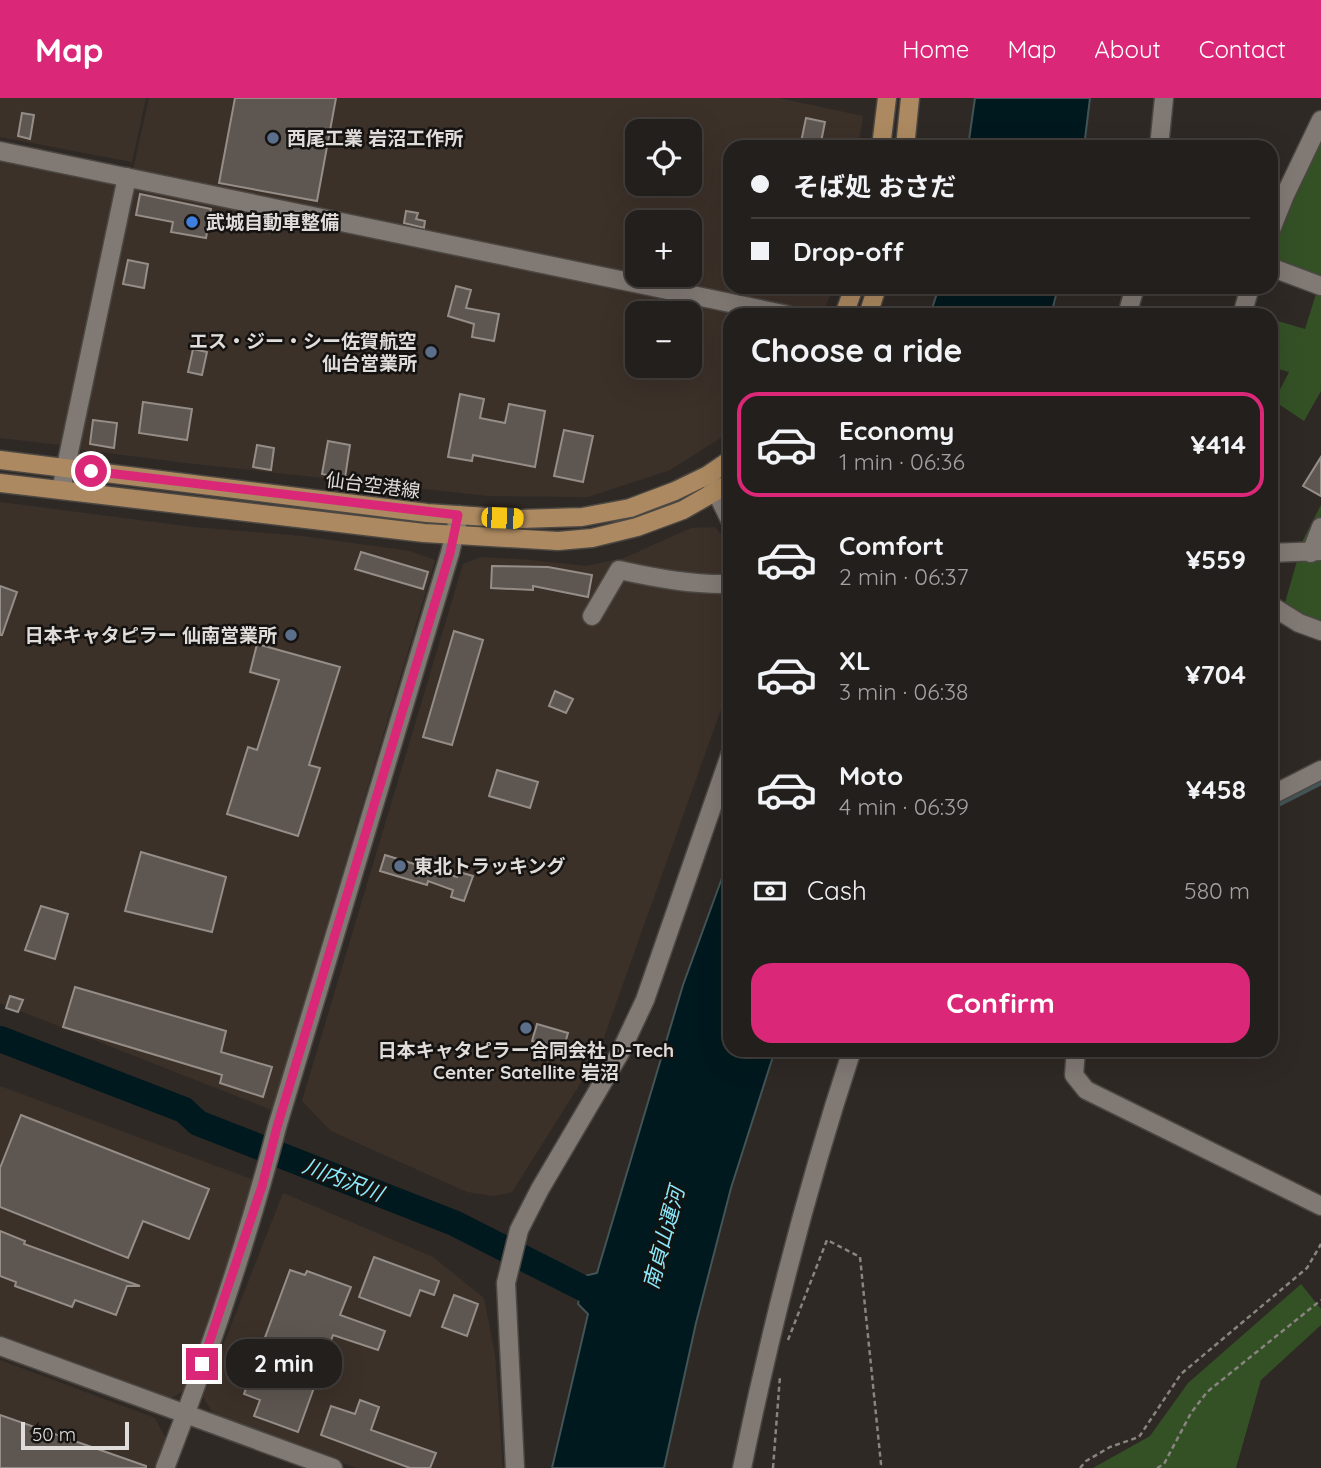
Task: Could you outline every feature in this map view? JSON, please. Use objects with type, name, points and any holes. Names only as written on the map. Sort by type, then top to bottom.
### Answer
[{"type":"main road","points":[[882,140],[887,98]]},
{"type":"main road","points":[[906,140],[911,98]]},
{"type":"main road","name":"仙台空港線","points":[[0,460],[458,515],[519,519],[582,517],[630,508],[675,491],[723,465]]},
{"type":"main road","points":[[0,483],[454,536],[558,541],[592,538],[649,523],[683,510],[723,488]]},
{"type":"street","points":[[1159,140],[1164,98]]},
{"type":"street","points":[[1278,212],[1321,120]]},
{"type":"street","points":[[0,151],[754,308]]},
{"type":"street","points":[[61,490],[127,177]]},
{"type":"street","points":[[1278,270],[1321,286]]},
{"type":"street","points":[[708,475],[723,488]]},
{"type":"street","points":[[165,1468],[186,1415],[268,1161],[458,515]]},
{"type":"street","points":[[1278,553],[1316,552],[1321,527]]},
{"type":"street","points":[[592,616],[619,570],[665,580],[723,584]]},
{"type":"street","points":[[1278,610],[1299,623],[1321,631]]},
{"type":"street","points":[[1278,792],[1321,770]]},
{"type":"street","points":[[514,1468],[506,1283],[519,1230],[620,1053],[645,1000],[723,775]]},
{"type":"street","points":[[742,1468],[765,1356],[793,1249],[824,1135],[850,1057]]},
{"type":"street","points":[[1075,1057],[1074,1075],[1086,1090],[1321,1206]]},
{"type":"street","points":[[0,1346],[333,1468]]},
{"type":"path","points":[[786,1347],[827,1240],[860,1257],[881,1464],[879,1468]]},
{"type":"path","points":[[1080,1468],[1086,1461],[1110,1447],[1139,1437],[1181,1374],[1307,1268],[1321,1244]]},
{"type":"path","points":[[1156,1468],[1164,1464],[1191,1413],[1207,1392],[1321,1300]]},
{"type":"path","points":[[773,1468],[780,1372]]},
{"type":"shaded area","points":[[0,98],[146,98],[132,162],[0,137]]},
{"type":"shaded area","points":[[149,98],[779,98],[863,116],[859,140],[723,140],[723,293],[693,287],[702,287],[702,210],[625,210],[625,273],[133,170]]},
{"type":"shaded area","points":[[0,161],[115,185],[61,445],[0,438]]},
{"type":"shaded area","points":[[131,185],[691,301],[625,301],[625,378],[702,378],[702,303],[725,308],[723,308],[723,436],[670,470],[588,497],[489,496],[76,449]]},
{"type":"shaded area","points":[[726,294],[831,294],[825,308],[793,308]]},
{"type":"shaded area","points":[[0,502],[193,527],[302,536],[410,551],[435,560],[272,1110],[0,1003]]},
{"type":"shaded area","points":[[715,527],[723,537],[723,704],[597,1057],[512,1192],[494,1196],[467,1192],[331,1131],[302,1101],[463,564],[481,557],[586,566],[624,558],[691,528]]},
{"type":"shaded area","points":[[0,1086],[254,1180],[186,1389],[167,1401],[0,1339]]},
{"type":"shaded area","points":[[283,1193],[433,1257],[484,1298],[495,1355],[503,1468],[356,1468],[214,1415],[203,1397]]},
{"type":"shaded area","points":[[0,1360],[155,1418],[166,1439],[156,1468],[0,1468]]},
{"type":"green space","points":[[1321,140],[1321,292],[1278,277],[1278,236]]},
{"type":"green space","points":[[1316,294],[1321,295],[1321,391],[1304,421],[1278,404],[1278,393],[1289,372],[1278,369],[1278,321],[1305,329]]},
{"type":"green space","points":[[1321,505],[1321,622],[1284,606],[1303,540]]},
{"type":"green space","points":[[1301,1284],[1321,1309],[1321,1325],[1261,1380],[1236,1468],[1093,1468],[1150,1436],[1188,1383]]},
{"type":"water","points":[[975,98],[1090,98],[1085,140],[969,140]]},
{"type":"water","points":[[937,294],[1056,294],[1053,308],[932,308]]},
{"type":"water","name":"南貞山運河","points":[[723,875],[723,1057],[773,1057],[731,1188],[696,1323],[664,1468],[552,1468],[588,1314],[578,1304],[584,1276],[597,1273],[683,985]]},
{"type":"building","points":[[235,98],[336,98],[317,201],[219,183]]},
{"type":"building","points":[[22,113],[34,115],[30,139],[18,136]]},
{"type":"building","points":[[806,118],[825,122],[821,140],[801,140]]},
{"type":"building","points":[[140,194],[211,209],[206,238],[171,232],[173,222],[136,215]]},
{"type":"building","points":[[406,211],[418,213],[416,219],[425,221],[424,228],[404,223]]},
{"type":"building","points":[[128,260],[148,264],[144,288],[123,284]]},
{"type":"building","points":[[456,286],[471,290],[466,308],[499,314],[494,341],[472,337],[474,324],[448,316]]},
{"type":"building","points":[[193,349],[207,352],[202,375],[188,372]]},
{"type":"building","points":[[460,394],[484,399],[480,418],[505,423],[509,404],[545,411],[535,467],[473,455],[472,461],[448,457]]},
{"type":"building","points":[[143,402],[192,409],[187,440],[139,433]]},
{"type":"building","points":[[93,420],[117,423],[114,448],[90,444]]},
{"type":"building","points":[[564,430],[593,436],[583,482],[554,476]]},
{"type":"building","points":[[328,441],[350,445],[345,478],[322,474]]},
{"type":"building","points":[[257,445],[274,448],[271,470],[253,467]]},
{"type":"building","points":[[1321,457],[1321,496],[1303,486]]},
{"type":"building","points":[[361,552],[428,572],[423,589],[355,569]]},
{"type":"building","points":[[492,566],[548,567],[592,575],[588,597],[533,586],[533,590],[491,588]]},
{"type":"building","points":[[0,586],[17,592],[2,635],[0,635]]},
{"type":"building","points":[[454,631],[483,640],[452,745],[423,737]]},
{"type":"building","points":[[257,644],[340,667],[309,765],[320,768],[298,836],[227,814],[248,747],[257,750],[279,680],[250,672]]},
{"type":"building","points":[[555,691],[573,699],[566,713],[549,706]]},
{"type":"building","points":[[497,770],[538,782],[530,808],[489,796]]},
{"type":"building","points":[[141,852],[226,877],[212,932],[125,911]]},
{"type":"building","points":[[385,855],[457,877],[459,872],[473,876],[464,901],[451,897],[453,890],[428,881],[427,885],[380,871]]},
{"type":"building","points":[[41,906],[68,914],[55,959],[25,950]]},
{"type":"building","points":[[75,987],[226,1031],[221,1052],[272,1067],[263,1097],[220,1083],[222,1075],[63,1027]]},
{"type":"building","points":[[10,996],[23,1000],[18,1012],[6,1008]]},
{"type":"building","points":[[537,1024],[568,1033],[563,1050],[532,1041]]},
{"type":"building","points":[[21,1115],[209,1189],[189,1239],[143,1221],[128,1258],[0,1207],[0,1168]]},
{"type":"building","points":[[0,1231],[25,1241],[24,1244],[140,1286],[127,1286],[116,1315],[75,1300],[72,1307],[15,1286],[16,1282],[0,1276]]},
{"type":"building","points":[[374,1257],[439,1281],[434,1295],[420,1290],[410,1316],[359,1297]]},
{"type":"building","points":[[290,1270],[305,1275],[307,1271],[351,1287],[340,1315],[385,1331],[378,1350],[333,1335],[298,1432],[254,1416],[260,1400],[244,1394]]},
{"type":"building","points":[[454,1295],[478,1304],[467,1336],[442,1327]]},
{"type":"building","points":[[360,1400],[379,1407],[371,1430],[436,1453],[430,1468],[410,1468],[321,1435],[331,1406],[355,1414]]},
{"type":"building","points":[[0,1415],[146,1466],[146,1468],[0,1468]]},
{"type":"waterway","points":[[1278,805],[1321,783]]},
{"type":"waterway","name":"川内沢川","points":[[0,1039],[184,1110],[198,1123],[454,1223],[614,1304]]},
{"type":"place","name":"西尾工業 岩沼工作所","points":[[273,138]]},
{"type":"place","name":"武城自動車整備","points":[[192,222]]},
{"type":"place","name":"エス・ジー・シー佐賀航空 仙台営業所","points":[[431,352]]},
{"type":"place","name":"日本キャタピラー 仙南営業所","points":[[291,635]]},
{"type":"place","name":"東北トラッキング","points":[[400,866]]},
{"type":"place","name":"日本キャタピラー合同会社 D-Tech Center Satellite 岩沼","points":[[526,1028]]},
{"type":"route","points":[[91,471],[458,515],[450,553],[277,1127],[262,1186],[202,1364]]}]
